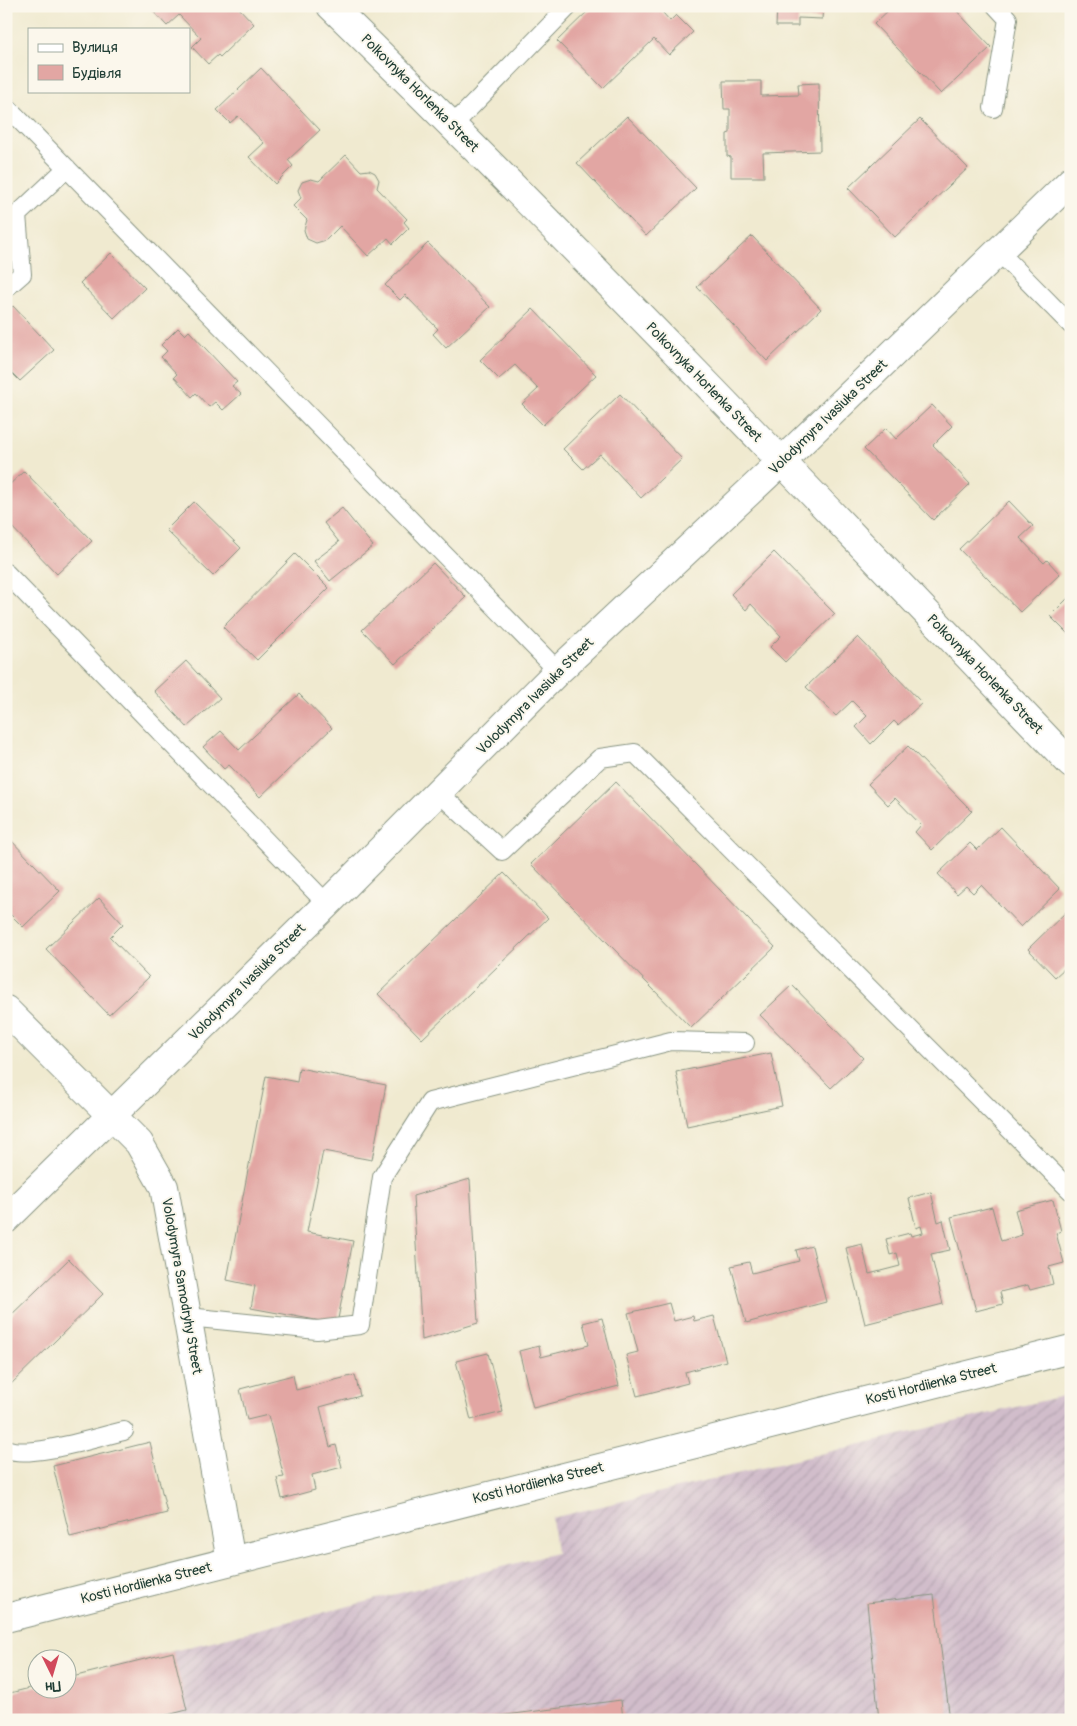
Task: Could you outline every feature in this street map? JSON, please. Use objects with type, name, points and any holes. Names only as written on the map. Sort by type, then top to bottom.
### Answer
[{"type":"street","name":"Polkovnyka Horlenka Street","points":[[331,6],[453,125],[782,461],[1071,764]]},
{"type":"street","name":"Volodymyra Ivasiuka Street","points":[[6,1219],[327,904],[558,671],[782,461],[1071,181]]},
{"type":"street","name":"Volodymyra Samodryhy Street","points":[[6,1010],[139,1144],[164,1187],[231,1561]]},
{"type":"street","name":"Kosti Hordiienka Street","points":[[6,1618],[1071,1349]]},
{"type":"lane","points":[[453,125],[569,6]]},
{"type":"lane","points":[[993,108],[1008,19],[996,6]]},
{"type":"lane","points":[[6,106],[558,671]]},
{"type":"lane","points":[[6,288],[22,274],[17,215],[67,168]]},
{"type":"lane","points":[[999,252],[1071,325]]},
{"type":"lane","points":[[6,573],[327,904]]},
{"type":"lane","points":[[438,792],[502,851],[600,758],[635,753],[1071,1190]]},
{"type":"lane","points":[[188,1317],[316,1330],[360,1326],[382,1177],[430,1102],[671,1041],[745,1043]]},
{"type":"lane","points":[[6,1449],[11,1451],[40,1451],[124,1431]]},
{"type":"shaded area","points":[[1071,1394],[1071,1720],[6,1720],[6,1694],[28,1688],[28,1698],[78,1698],[78,1675],[556,1553],[552,1518]]},
{"type":"building","points":[[152,6],[237,6],[254,24],[220,57],[218,55],[208,64],[192,47],[201,38],[179,15],[167,26],[150,8]]},
{"type":"building","points":[[593,6],[657,6],[670,21],[676,15],[693,32],[669,55],[654,39],[603,88],[557,41]]},
{"type":"building","points":[[777,6],[823,6],[822,19],[798,18],[798,26],[776,26]]},
{"type":"building","points":[[893,6],[952,6],[991,47],[941,94],[874,24]]},
{"type":"building","points":[[261,68],[320,130],[288,160],[293,166],[275,184],[249,157],[264,143],[238,116],[230,123],[217,110]]},
{"type":"building","points":[[723,81],[761,81],[761,96],[799,95],[798,84],[819,83],[820,151],[763,153],[764,177],[731,177],[731,157],[727,156],[727,134],[730,133],[730,109],[724,109]]},
{"type":"building","points":[[627,116],[696,188],[646,236],[577,163]]},
{"type":"building","points":[[920,119],[968,168],[895,237],[848,188]]},
{"type":"building","points":[[346,155],[361,171],[369,170],[375,173],[379,180],[377,188],[407,219],[404,222],[409,228],[393,244],[388,238],[368,256],[340,226],[326,240],[316,243],[307,239],[304,230],[307,220],[293,206],[301,198],[298,190],[302,182],[311,179],[319,181]]},
{"type":"building","points":[[752,236],[821,309],[767,361],[697,287]]},
{"type":"building","points":[[428,243],[490,307],[446,348],[433,334],[438,329],[405,295],[400,300],[385,285]]},
{"type":"building","points":[[111,253],[145,288],[114,318],[80,283]]},
{"type":"building","points":[[13,306],[54,350],[20,381],[6,367],[6,312]]},
{"type":"building","points":[[533,309],[596,375],[543,425],[522,404],[538,389],[515,365],[499,379],[480,360]]},
{"type":"building","points":[[178,328],[185,335],[189,331],[237,382],[232,386],[241,394],[223,410],[215,402],[209,407],[196,393],[192,397],[174,377],[177,374],[161,357],[167,351],[161,345]]},
{"type":"building","points":[[620,394],[682,459],[641,498],[600,454],[583,469],[563,449]]},
{"type":"building","points":[[932,405],[952,426],[933,445],[970,484],[933,520],[864,449],[886,428],[896,439]]},
{"type":"building","points":[[24,471],[92,541],[57,574],[6,521],[6,488]]},
{"type":"building","points":[[1009,501],[1033,526],[1020,538],[1044,563],[1047,560],[1060,574],[1020,612],[959,549]]},
{"type":"building","points":[[194,502],[241,548],[213,576],[166,530]]},
{"type":"building","points":[[342,508],[373,546],[330,581],[314,561],[339,542],[324,523]]},
{"type":"building","points":[[774,552],[835,614],[785,662],[770,647],[781,636],[751,604],[746,610],[731,594]]},
{"type":"building","points":[[295,554],[329,588],[257,660],[223,627]]},
{"type":"building","points":[[433,563],[466,597],[395,664],[362,630]]},
{"type":"building","points":[[1069,597],[1071,599],[1071,637],[1050,616]]},
{"type":"building","points":[[858,637],[922,703],[898,725],[894,721],[871,744],[856,727],[867,716],[852,701],[836,716],[806,687]]},
{"type":"building","points":[[186,661],[220,698],[187,727],[154,691]]},
{"type":"building","points":[[299,694],[332,728],[260,797],[229,765],[224,769],[203,747],[221,731],[239,750]]},
{"type":"building","points":[[908,746],[972,811],[932,850],[915,832],[921,825],[895,798],[888,805],[868,784]]},
{"type":"building","points":[[616,782],[775,947],[691,1028],[531,864]]},
{"type":"building","points":[[1001,827],[1060,889],[1021,927],[981,885],[973,893],[966,886],[957,894],[938,874],[970,843],[977,850]]},
{"type":"building","points":[[6,835],[60,891],[23,927],[6,910]]},
{"type":"building","points":[[504,873],[548,918],[422,1039],[378,994]]},
{"type":"building","points":[[99,898],[123,924],[110,937],[149,977],[109,1015],[46,949]]},
{"type":"building","points":[[1071,907],[1071,974],[1065,968],[1055,977],[1028,949]]},
{"type":"building","points":[[792,985],[863,1058],[831,1088],[760,1015]]},
{"type":"building","points":[[771,1053],[782,1106],[687,1126],[676,1072]]},
{"type":"building","points":[[299,1068],[386,1085],[372,1160],[323,1151],[307,1232],[353,1241],[337,1324],[251,1308],[255,1286],[227,1280],[266,1076],[297,1082]]},
{"type":"building","points":[[470,1179],[478,1323],[422,1340],[413,1196]]},
{"type":"building","points":[[931,1192],[938,1222],[943,1220],[950,1250],[931,1254],[943,1304],[865,1324],[846,1248],[862,1244],[869,1274],[900,1266],[897,1253],[890,1255],[886,1239],[910,1233],[911,1236],[923,1233],[921,1226],[916,1228],[909,1198]]},
{"type":"building","points":[[1053,1200],[1061,1231],[1056,1233],[1064,1263],[1049,1267],[1053,1284],[1030,1290],[1028,1285],[1000,1292],[1003,1304],[976,1311],[951,1217],[992,1207],[1001,1241],[1022,1235],[1015,1210]]},
{"type":"building","points":[[812,1246],[826,1302],[746,1323],[731,1266],[749,1262],[752,1273],[799,1261],[796,1250]]},
{"type":"building","points":[[69,1259],[103,1294],[6,1389],[6,1320]]},
{"type":"building","points":[[669,1303],[674,1321],[693,1316],[694,1321],[714,1316],[726,1361],[685,1372],[688,1383],[637,1396],[626,1355],[638,1352],[628,1313]]},
{"type":"building","points":[[602,1318],[619,1386],[533,1408],[519,1351],[539,1346],[541,1357],[589,1345],[583,1323]]},
{"type":"building","points":[[488,1353],[503,1412],[471,1420],[456,1361]]},
{"type":"building","points":[[293,1375],[296,1390],[355,1375],[360,1396],[320,1407],[330,1447],[336,1445],[342,1467],[312,1475],[315,1490],[282,1499],[277,1478],[284,1477],[268,1415],[247,1420],[240,1389]]},
{"type":"building","points":[[150,1442],[167,1513],[70,1537],[53,1466]]},
{"type":"building","points":[[1071,1529],[1071,1549],[1070,1549],[1066,1530]]},
{"type":"building","points":[[934,1595],[950,1720],[879,1720],[867,1603]]},
{"type":"building","points":[[173,1652],[187,1710],[148,1720],[9,1720],[6,1711],[6,1694],[28,1688],[28,1698],[78,1698],[78,1676]]},
{"type":"building","points":[[621,1700],[623,1720],[476,1720],[476,1719]]}]
